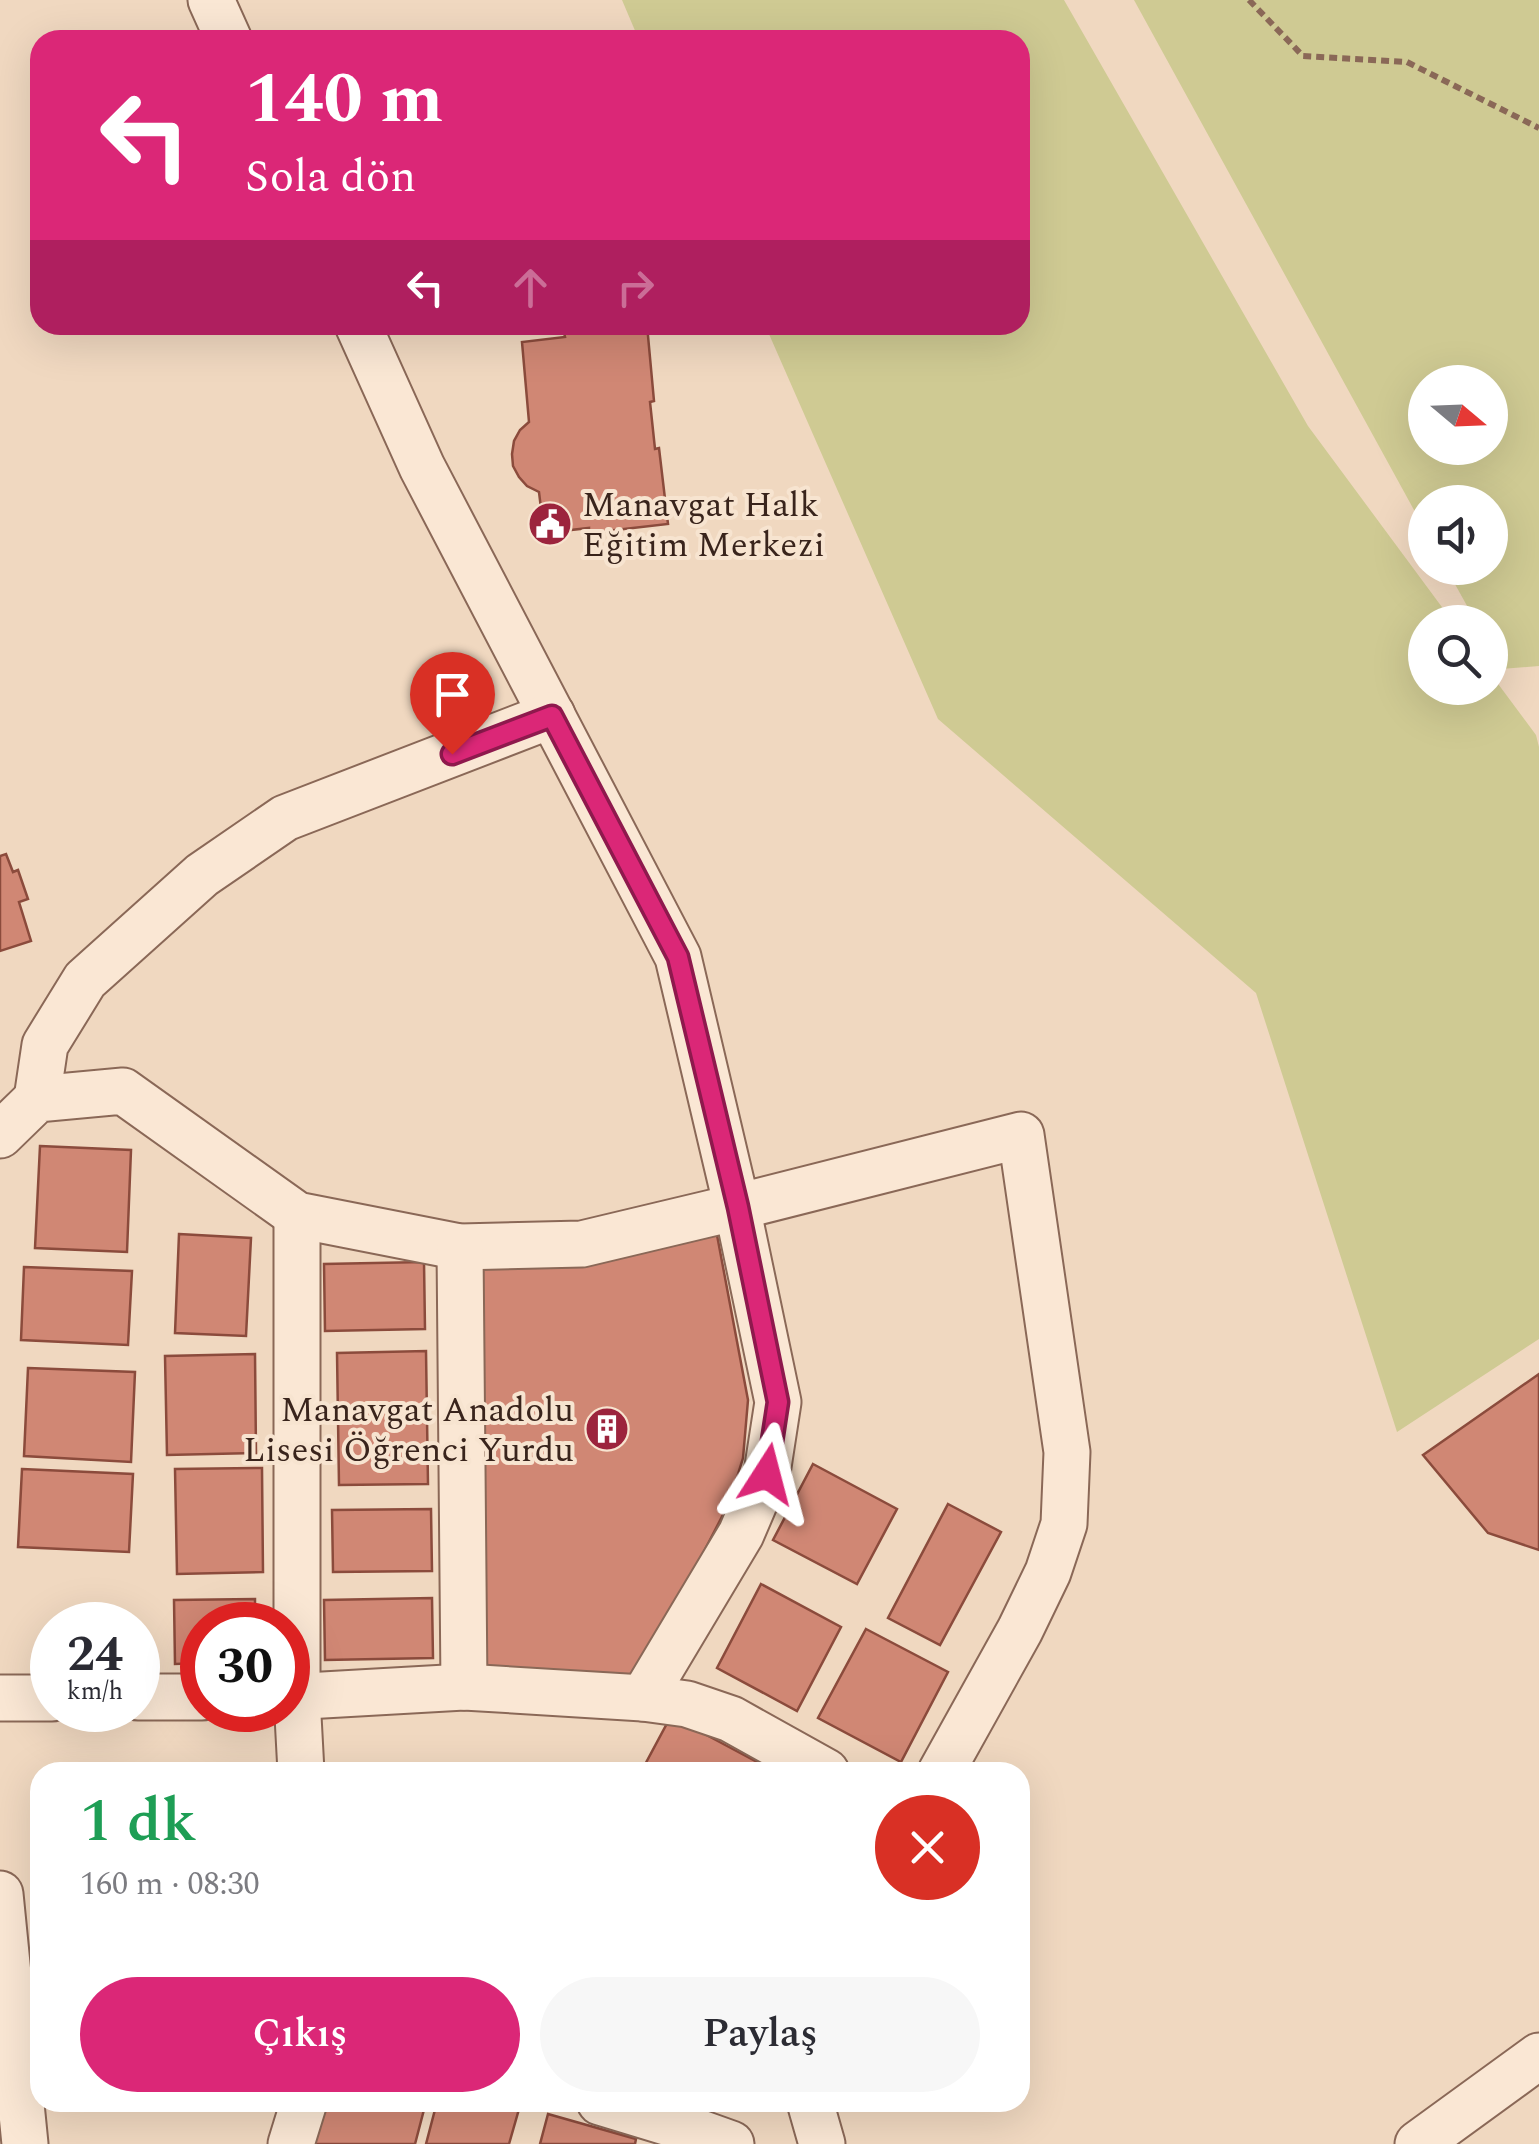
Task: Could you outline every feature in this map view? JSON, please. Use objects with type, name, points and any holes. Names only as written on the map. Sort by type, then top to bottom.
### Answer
[{"type":"street","points":[[211,0],[224,30]]},
{"type":"street","points":[[363,335],[422,467],[678,957],[738,1207],[778,1402],[767,1474],[741,1534],[643,1698]]},
{"type":"street","points":[[0,1135],[37,1099],[45,1045],[85,980],[202,875],[285,818],[552,716]]},
{"type":"street","points":[[37,1099],[123,1091],[297,1216],[460,1247],[582,1244],[1022,1135],[1067,1452],[1064,1524],[1048,1572],[1020,1630],[947,1762]]},
{"type":"street","points":[[293,1602],[297,1216]]},
{"type":"street","points":[[460,1247],[464,1687]]},
{"type":"street","points":[[310,1696],[464,1687],[643,1698],[686,1704],[730,1719],[808,1762]]},
{"type":"street","points":[[0,1698],[30,1698]]},
{"type":"street","points":[[297,1732],[301,1762]]},
{"type":"street","points":[[0,1894],[25,2144]]},
{"type":"street","points":[[1418,2144],[1539,2056]]},
{"type":"street","points":[[290,2144],[301,2112]]},
{"type":"street","points":[[626,2112],[687,2136],[731,2144]]},
{"type":"street","points":[[813,2112],[822,2144]]},
{"type":"path","points":[[1249,0],[1303,56],[1407,62],[1539,128]]},
{"type":"shaded area","points":[[622,0],[1064,0],[1308,426],[1408,561],[1408,585],[1426,585],[1440,605],[1408,605],[1408,705],[1508,705],[1508,697],[1536,735],[1539,1339],[1397,1432],[1256,993],[938,719],[769,335],[1030,335],[1030,30],[635,30]]},
{"type":"shaded area","points":[[1134,0],[1539,0],[1539,666],[1508,668],[1508,605],[1467,605],[1455,585],[1508,585],[1508,485],[1408,485],[1408,499]]},
{"type":"building","points":[[648,335],[654,401],[650,402],[668,524],[589,533],[589,528],[544,533],[539,492],[527,486],[513,466],[514,441],[529,422],[522,342]]},
{"type":"building","points":[[6,854],[13,872],[18,870],[28,899],[19,902],[31,941],[0,951],[0,856]]},
{"type":"building","points":[[40,1146],[131,1150],[127,1252],[35,1248]]},
{"type":"building","name":"Manavgat Anadolu Lisesi Öğrenci Yurdu","points":[[714,1219],[748,1400],[743,1458],[729,1503],[696,1567],[635,1679],[471,1677],[468,1271]]},
{"type":"building","points":[[179,1234],[251,1238],[246,1336],[175,1333]]},
{"type":"building","points":[[424,1262],[425,1329],[325,1331],[324,1264]]},
{"type":"building","points":[[24,1267],[132,1271],[128,1345],[21,1340]]},
{"type":"building","points":[[426,1351],[428,1484],[339,1485],[337,1353]]},
{"type":"building","points":[[255,1354],[256,1453],[167,1455],[165,1356]]},
{"type":"building","points":[[28,1368],[135,1372],[131,1462],[24,1456]]},
{"type":"building","points":[[1539,1374],[1539,1550],[1488,1533],[1423,1455]]},
{"type":"building","points":[[813,1464],[897,1509],[857,1584],[773,1540]]},
{"type":"building","points":[[262,1468],[263,1572],[177,1574],[175,1469]]},
{"type":"building","points":[[22,1469],[133,1474],[129,1552],[18,1547]]},
{"type":"building","points":[[948,1504],[1001,1532],[940,1645],[888,1618]]},
{"type":"building","points":[[431,1509],[432,1571],[333,1572],[332,1510]]},
{"type":"building","points":[[761,1584],[841,1627],[797,1711],[717,1668]]},
{"type":"building","points":[[432,1598],[433,1658],[325,1660],[324,1600]]},
{"type":"building","points":[[174,1600],[255,1602],[180,1602],[180,1664],[175,1664]]},
{"type":"building","points":[[866,1629],[948,1672],[901,1762],[818,1718]]},
{"type":"building","points":[[671,1716],[757,1762],[646,1762]]},
{"type":"building","points":[[319,2112],[423,2112],[415,2144],[310,2144]]},
{"type":"building","points":[[434,2112],[518,2112],[509,2144],[426,2144]]},
{"type":"building","points":[[548,2114],[636,2139],[635,2144],[540,2144]]},
{"type":"place","name":"Manavgat Halk Eğitim Merkezi","points":[[550,524]]},
{"type":"place","name":"Manavgat Anadolu Lisesi Öğrenci Yurdu","points":[[607,1429]]},
{"type":"route","points":[[452,754],[552,716],[678,957],[738,1207],[778,1402],[767,1474]]}]
